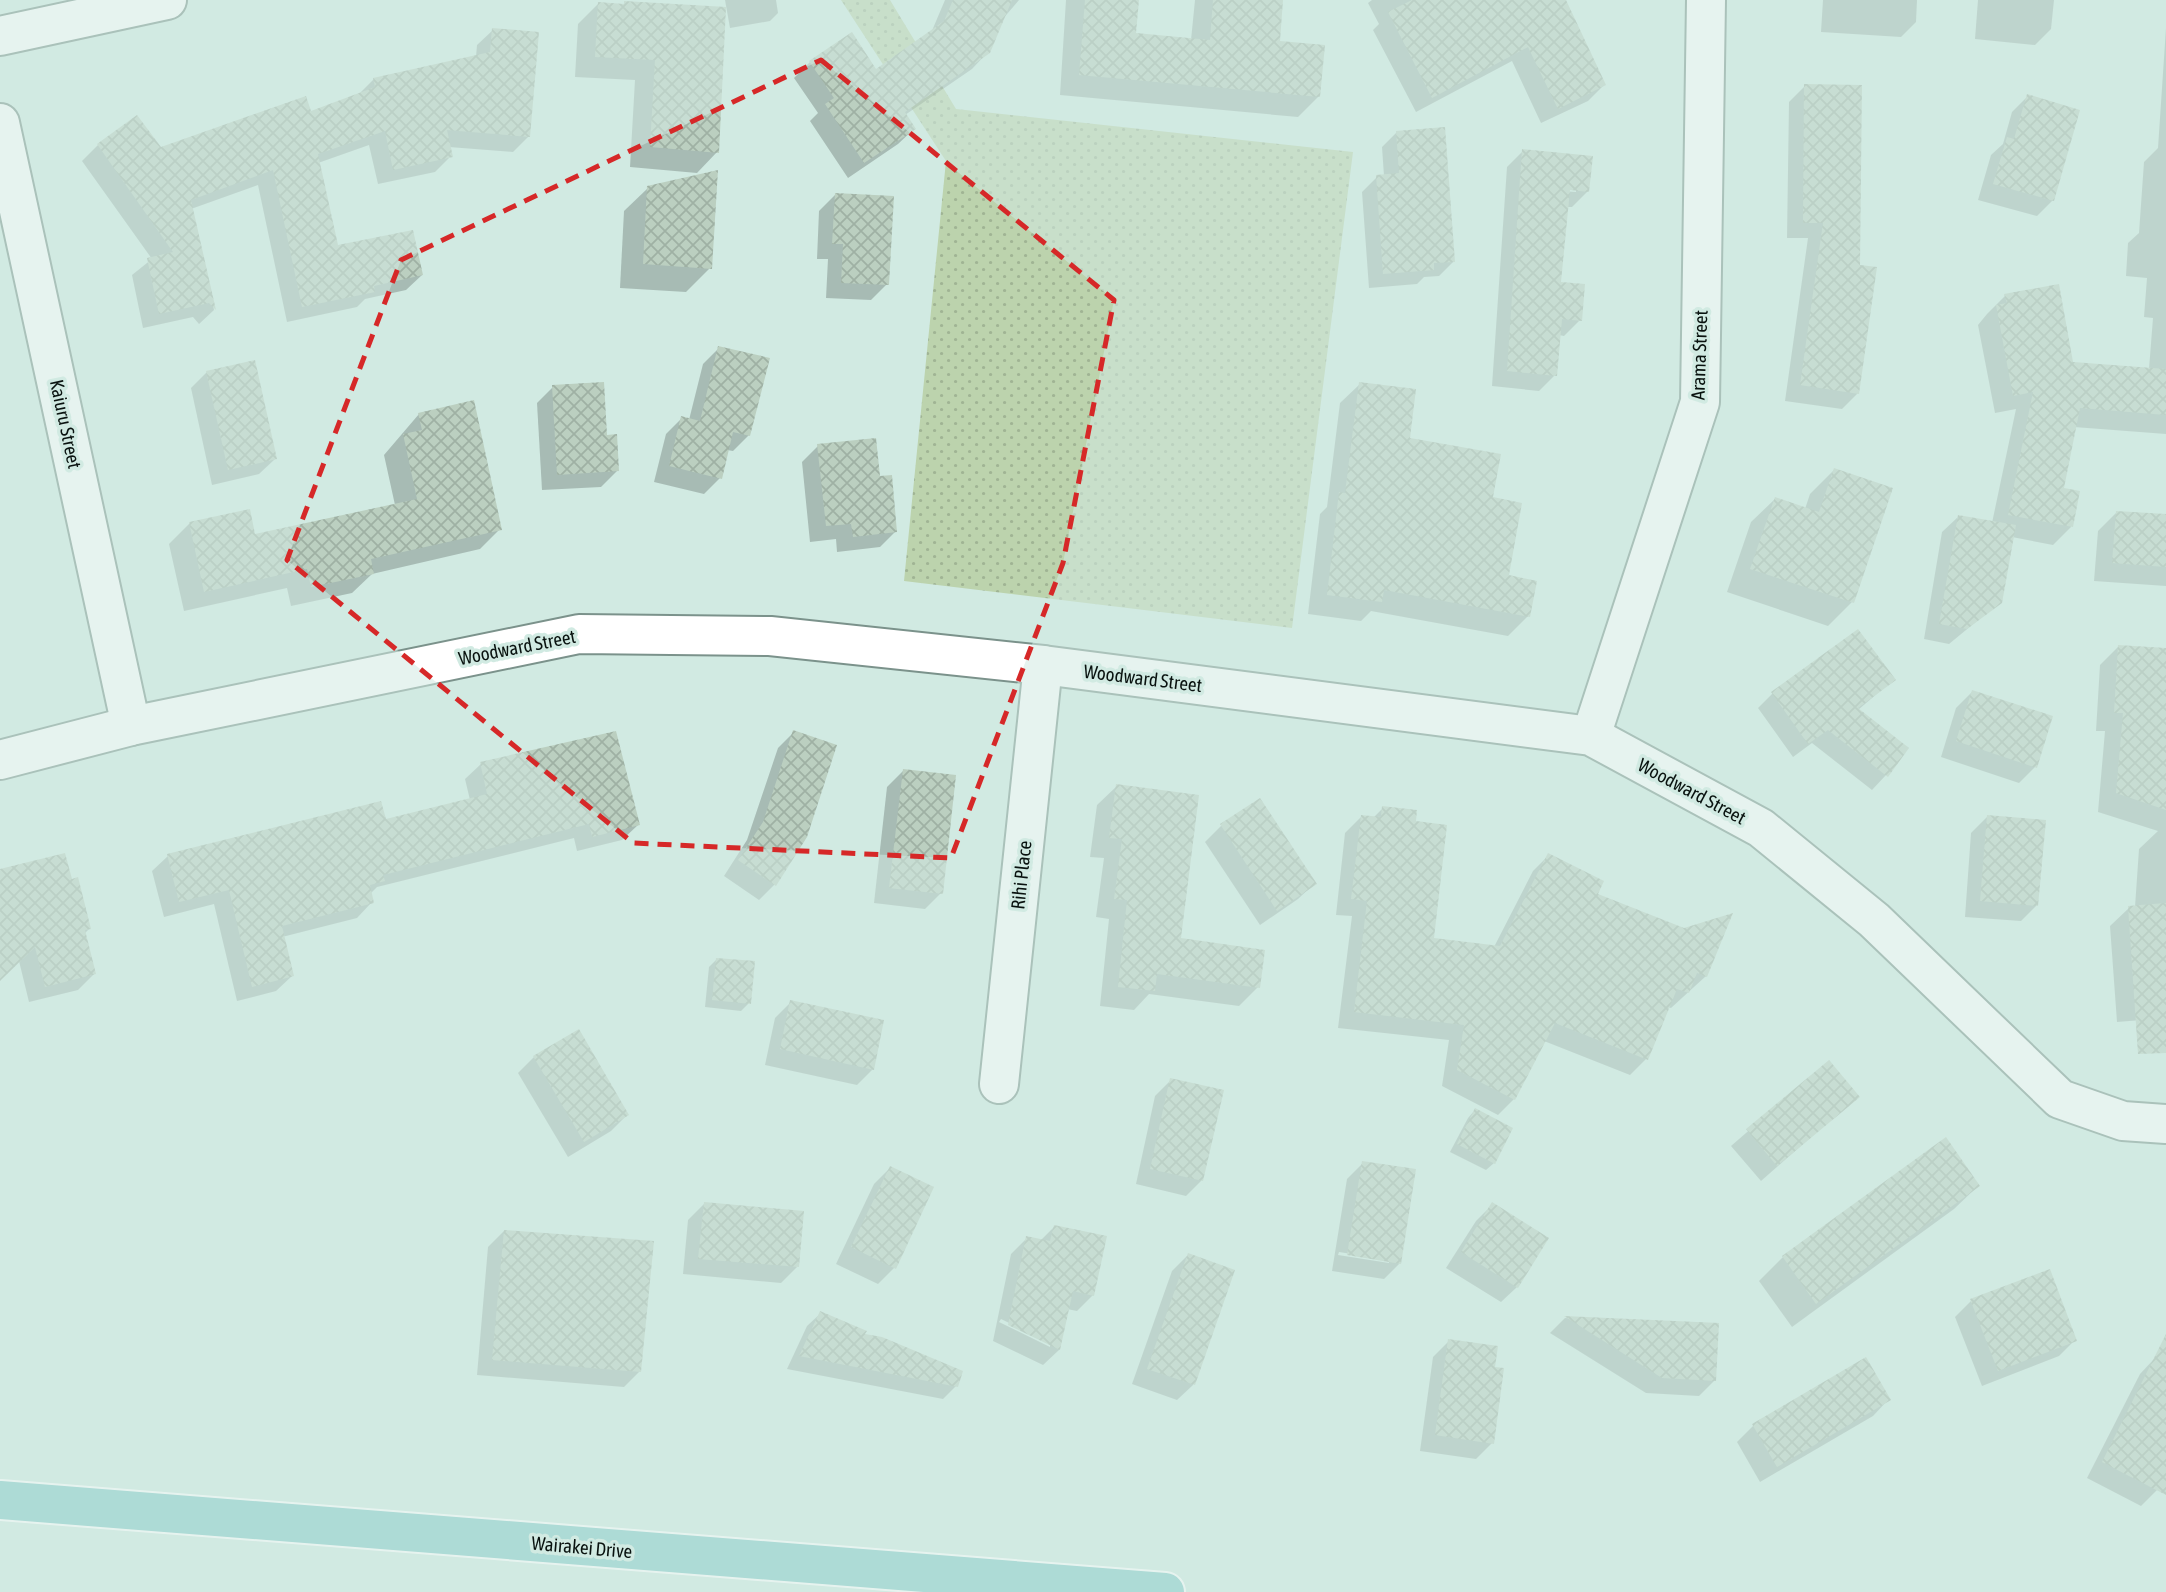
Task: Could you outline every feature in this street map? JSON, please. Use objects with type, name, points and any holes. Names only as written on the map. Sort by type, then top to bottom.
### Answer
[{"type":"main road","name":"Wairakei Drive","points":[[0,1500],[1165,1592]]},
{"type":"street","points":[[0,36],[167,0]]},
{"type":"street","name":"Arama Street","points":[[1591,736],[1700,401],[1706,0]]},
{"type":"street","name":"Kaiuru Street","points":[[0,123],[131,726]]},
{"type":"street","name":"Woodward Street","points":[[0,760],[131,726],[579,634],[770,636],[1043,665],[1591,736],[1761,828],[1874,920],[2060,1099],[2123,1121],[2166,1124]]},
{"type":"street","name":"Rihi Place","points":[[999,1084],[1043,665]]},
{"type":"highlighted area","points":[[821,60],[1114,300],[1063,563],[951,858],[633,843],[287,560],[401,260]]},
{"type":"green space","points":[[841,0],[890,0],[956,109],[1353,152],[1292,628],[904,581],[946,161]]},
{"type":"building","points":[[953,0],[1012,0],[990,53],[905,112],[916,129],[864,163],[825,104],[834,98],[809,61],[852,32],[876,69],[944,21]]},
{"type":"building","points":[[1085,0],[1139,0],[1136,33],[1210,40],[1213,0],[1283,0],[1280,41],[1325,45],[1320,97],[1079,75]]},
{"type":"building","points":[[1412,0],[1566,0],[1606,85],[1558,109],[1528,47],[1432,98],[1388,12]]},
{"type":"building","points":[[624,1],[726,7],[719,153],[650,147],[655,60],[595,57],[598,2],[624,4]]},
{"type":"building","points":[[492,28],[539,32],[530,137],[447,130],[453,157],[393,170],[385,131],[318,154],[338,245],[413,230],[423,275],[374,286],[375,292],[302,307],[273,170],[191,200],[216,310],[209,303],[159,314],[147,258],[173,252],[97,144],[137,115],[161,147],[306,96],[311,111],[375,87],[373,78],[490,52]]},
{"type":"building","points":[[1804,84],[1862,85],[1860,265],[1877,267],[1859,394],[1800,385],[1823,223],[1803,223]]},
{"type":"building","points":[[2027,94],[2080,110],[2054,201],[1993,184],[2007,137],[2014,139]]},
{"type":"building","points":[[1445,127],[1455,262],[1434,263],[1434,270],[1383,274],[1376,175],[1399,173],[1396,131]]},
{"type":"building","points":[[1522,149],[1593,156],[1589,192],[1570,190],[1561,282],[1585,284],[1582,321],[1562,319],[1557,376],[1507,371]]},
{"type":"building","points":[[718,170],[712,269],[643,264],[647,186]]},
{"type":"building","points":[[835,193],[894,196],[889,285],[841,283],[843,244],[832,244]]},
{"type":"building","points":[[2059,284],[2073,362],[2166,369],[2166,415],[2080,408],[2064,488],[2080,491],[2073,527],[2008,515],[2033,392],[2013,396],[1996,305],[2007,303],[2004,294]]},
{"type":"building","points":[[718,346],[770,358],[750,436],[733,432],[722,479],[669,466],[681,416],[700,421]]},
{"type":"building","points":[[255,360],[277,459],[228,470],[206,371]]},
{"type":"building","points":[[604,382],[607,435],[617,434],[619,471],[557,475],[552,385]]},
{"type":"building","points":[[1359,382],[1416,389],[1410,438],[1501,454],[1493,497],[1522,503],[1509,575],[1537,581],[1530,617],[1384,590],[1382,602],[1327,595],[1339,492],[1345,493]]},
{"type":"building","points":[[474,400],[502,530],[371,559],[374,574],[311,587],[307,569],[204,592],[189,522],[250,509],[255,534],[417,499],[403,434],[422,430],[418,413]]},
{"type":"building","points":[[876,438],[880,476],[892,475],[897,532],[853,537],[851,524],[826,526],[817,444]]},
{"type":"building","points":[[1834,468],[1893,488],[1854,603],[1750,569],[1775,497],[1819,512]]},
{"type":"building","points":[[2116,511],[2166,514],[2166,567],[2112,563]]},
{"type":"building","points":[[1958,515],[2016,525],[2002,603],[1967,629],[1939,624]]},
{"type":"building","points":[[1858,629],[1896,680],[1858,708],[1909,748],[1888,777],[1828,730],[1808,744],[1771,692]]},
{"type":"building","points":[[2118,645],[2166,648],[2166,810],[2116,793],[2123,713],[2114,713]]},
{"type":"building","points":[[1972,690],[2053,716],[2037,768],[1956,741]]},
{"type":"building","points":[[793,730],[837,745],[807,837],[776,886],[738,860],[763,822]]},
{"type":"building","points":[[616,731],[640,825],[592,837],[589,824],[383,875],[385,881],[370,885],[374,903],[282,926],[294,976],[252,987],[229,890],[179,902],[167,854],[381,801],[386,819],[487,794],[480,762]]},
{"type":"building","points":[[903,769],[956,775],[943,894],[889,888]]},
{"type":"building","points":[[1116,784],[1199,795],[1181,938],[1265,950],[1260,988],[1157,974],[1155,991],[1118,987],[1127,900],[1114,899],[1122,839],[1109,838]]},
{"type":"building","points":[[1260,798],[1317,884],[1277,911],[1220,824]]},
{"type":"building","points":[[1382,806],[1417,810],[1416,821],[1447,825],[1434,938],[1500,946],[1548,853],[1604,881],[1598,894],[1684,928],[1733,913],[1707,977],[1697,973],[1689,993],[1677,989],[1648,1060],[1555,1023],[1515,1100],[1457,1070],[1464,1025],[1354,1012],[1367,901],[1351,899],[1361,815],[1381,817]]},
{"type":"building","points":[[1987,815],[2046,820],[2038,906],[1980,901]]},
{"type":"building","points":[[65,853],[72,879],[78,877],[91,929],[85,930],[96,974],[45,987],[35,947],[0,981],[0,869]]},
{"type":"building","points":[[2166,903],[2166,1053],[2138,1054],[2128,906]]},
{"type":"building","points":[[716,958],[755,961],[751,1004],[712,1000]]},
{"type":"building","points":[[790,1000],[884,1020],[874,1070],[780,1049]]},
{"type":"building","points":[[579,1029],[629,1115],[584,1142],[533,1056]]},
{"type":"building","points":[[1829,1060],[1860,1097],[1777,1166],[1746,1129]]},
{"type":"building","points":[[1170,1078],[1224,1090],[1203,1181],[1150,1169]]},
{"type":"building","points":[[1475,1108],[1513,1128],[1495,1164],[1457,1144]]},
{"type":"building","points":[[1946,1137],[1980,1186],[1816,1304],[1782,1256]]},
{"type":"building","points":[[1362,1161],[1416,1169],[1401,1264],[1347,1255]]},
{"type":"building","points":[[890,1166],[934,1187],[896,1269],[851,1247]]},
{"type":"building","points":[[704,1202],[804,1211],[799,1267],[698,1259]]},
{"type":"building","points":[[1492,1202],[1549,1238],[1518,1288],[1461,1252]]},
{"type":"building","points":[[1054,1225],[1107,1236],[1094,1296],[1073,1291],[1060,1350],[1008,1325],[1026,1236],[1050,1241]]},
{"type":"building","points":[[504,1230],[654,1241],[641,1372],[492,1360]]},
{"type":"building","points":[[1188,1253],[1235,1270],[1195,1385],[1147,1369]]},
{"type":"building","points":[[2050,1269],[2077,1341],[1998,1371],[1970,1299]]},
{"type":"building","points":[[820,1311],[867,1331],[865,1334],[882,1337],[963,1371],[958,1387],[799,1356]]},
{"type":"building","points":[[1564,1316],[1719,1323],[1716,1381],[1662,1378]]},
{"type":"building","points":[[2166,1334],[2166,1495],[2102,1462]]},
{"type":"building","points":[[1448,1339],[1498,1346],[1495,1367],[1504,1368],[1494,1444],[1435,1435]]},
{"type":"building","points":[[1866,1357],[1891,1400],[1777,1467],[1752,1424]]}]
